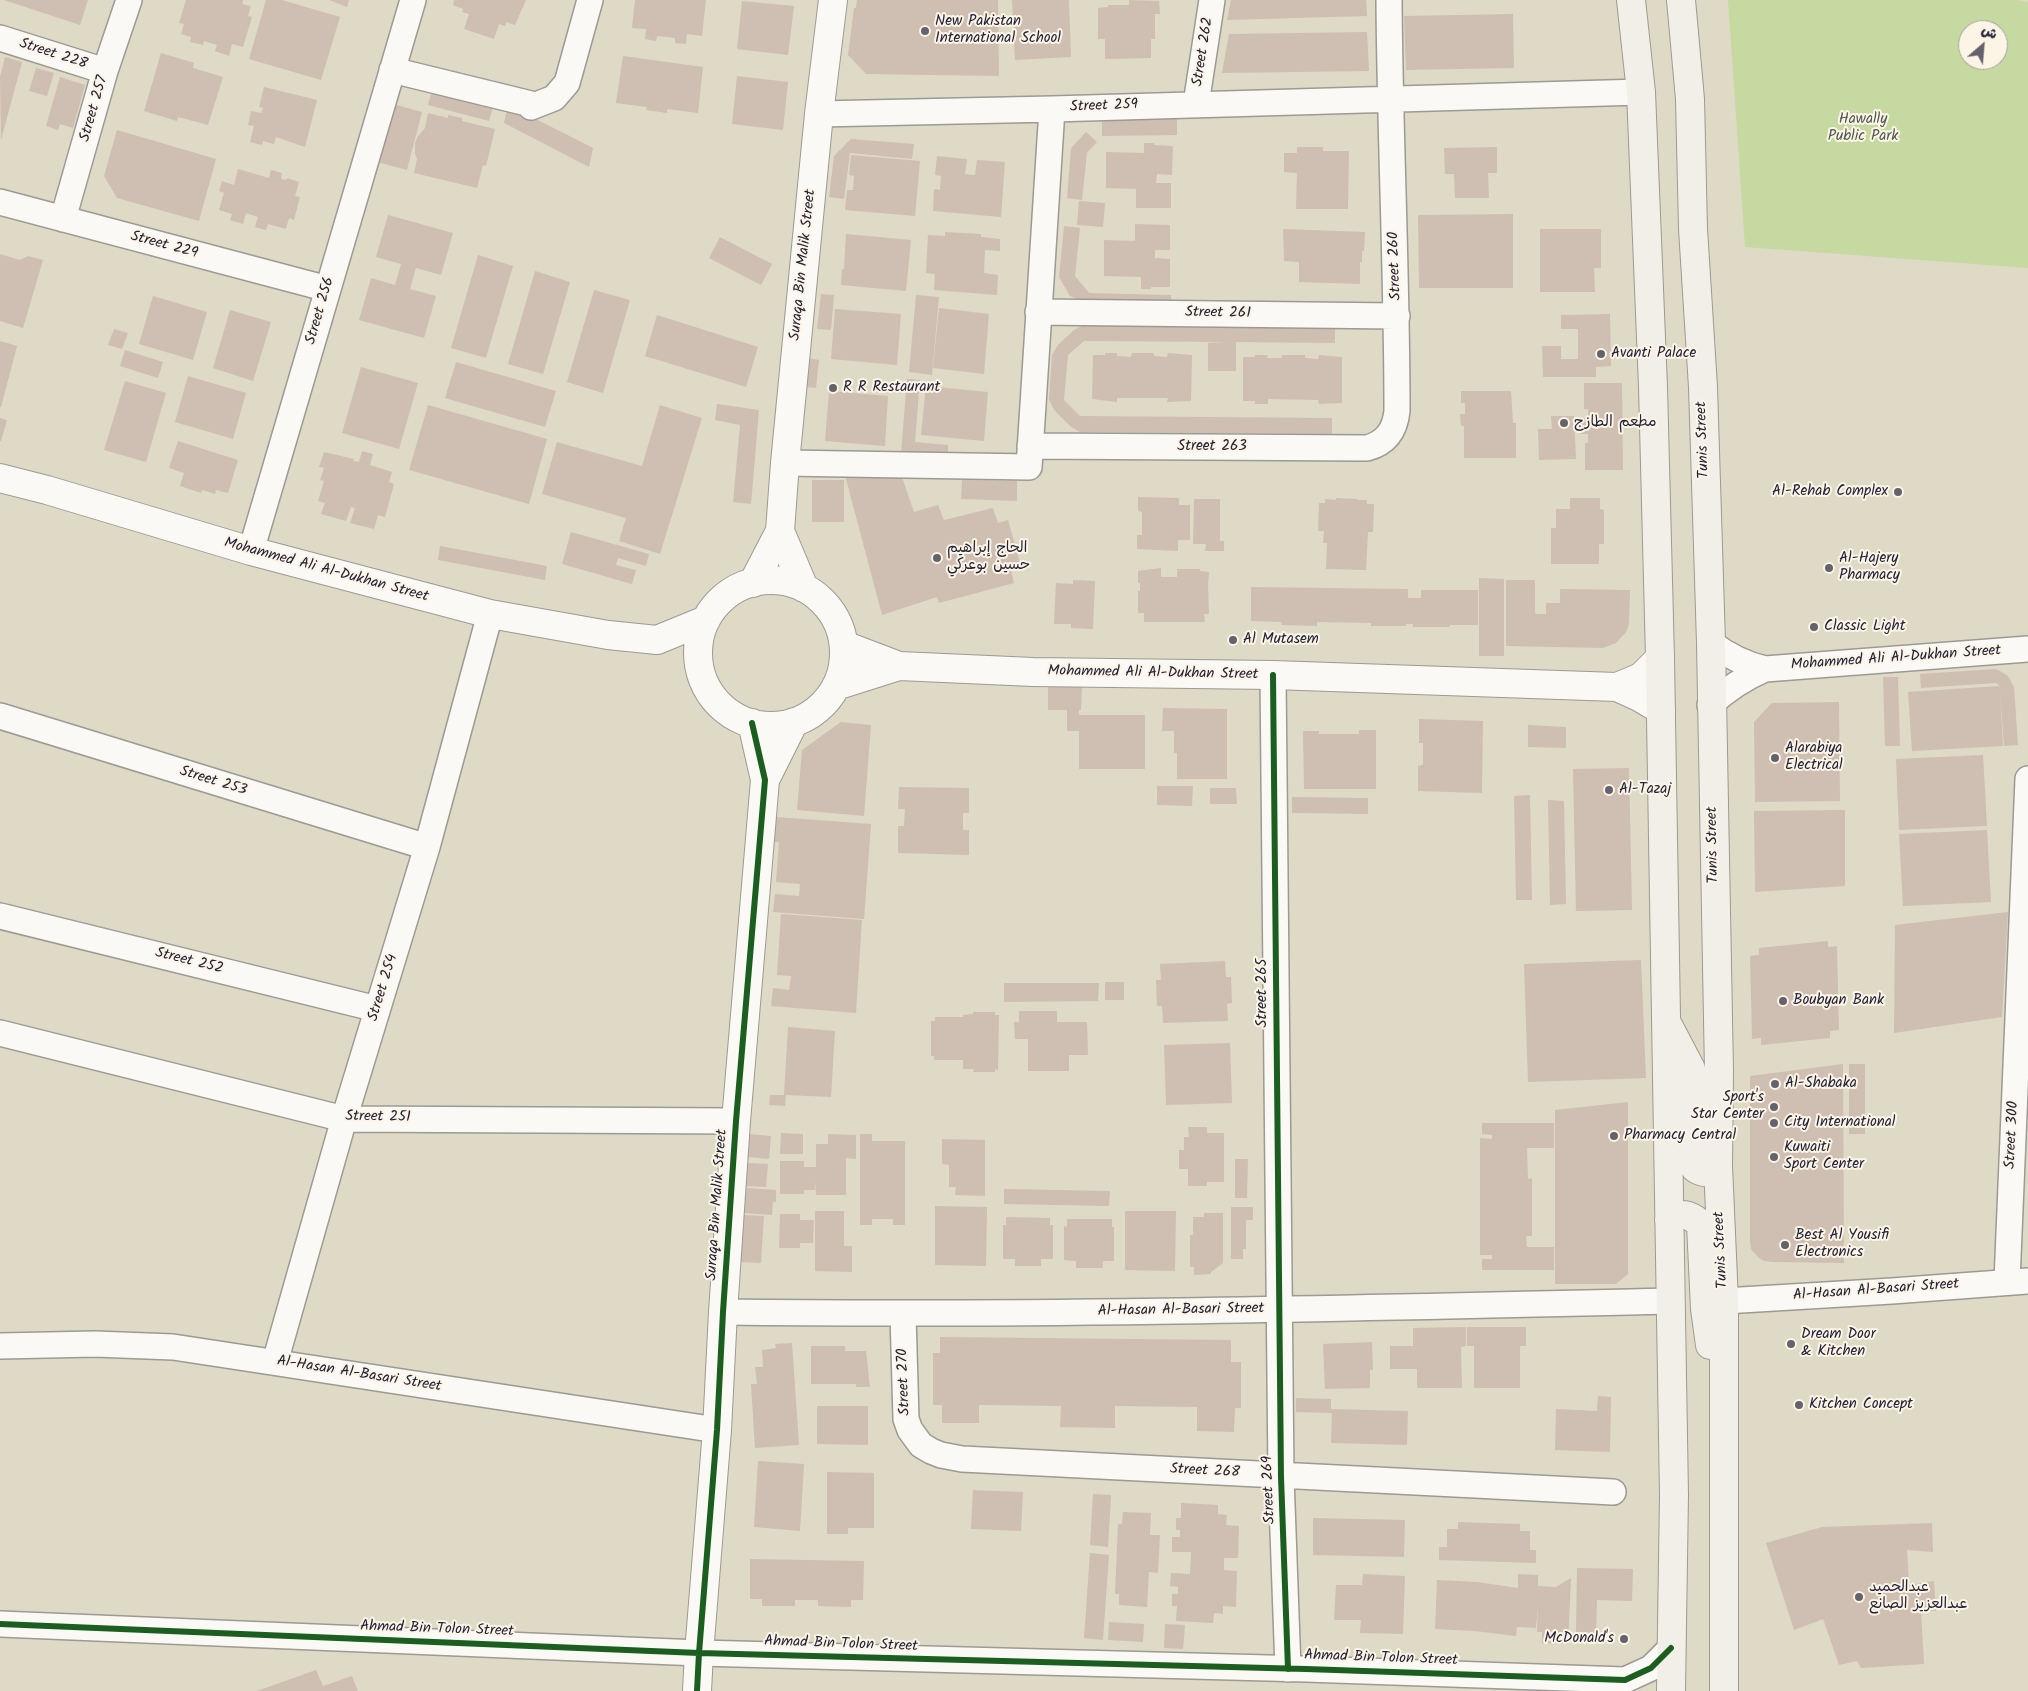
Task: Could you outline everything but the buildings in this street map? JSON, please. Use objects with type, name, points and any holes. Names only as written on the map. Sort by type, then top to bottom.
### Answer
[{"type":"main road","points":[[1631,0],[1641,92],[1653,388],[1660,658],[1674,1495],[1671,1691]]},
{"type":"main road","name":"Tunis Street","points":[[1681,0],[1690,99],[1692,229],[1702,387],[1711,643],[1710,705],[1719,1072],[1718,1166],[1724,1301],[1724,1691]]},
{"type":"main road","points":[[1666,1019],[1691,1069],[1695,1168],[1700,1172],[1707,1173],[1718,1166]]},
{"type":"main road","points":[[1669,1220],[1681,1214],[1693,1217],[1700,1224],[1705,1309],[1710,1349],[1724,1378]]},
{"type":"street","name":"Street 257","points":[[63,219],[129,0]]},
{"type":"street","name":"Street 256","points":[[251,551],[413,0]]},
{"type":"street","points":[[392,70],[534,104],[531,107],[540,104],[554,98],[568,83],[590,0]]},
{"type":"street","name":"Suraqa Bin Malik Street","points":[[753,583],[780,530],[819,114],[833,0]]},
{"type":"street","name":"Street 262","points":[[1196,104],[1212,0]]},
{"type":"street","name":"Street 260","points":[[1389,0],[1397,316],[1397,411],[1395,425],[1390,434]]},
{"type":"street","name":"Street 228","points":[[0,38],[106,72]]},
{"type":"street","points":[[1390,98],[1641,92]]},
{"type":"street","name":"Street 259","points":[[819,114],[1052,109],[1390,98]]},
{"type":"street","points":[[1030,456],[1052,109]]},
{"type":"street","name":"Street 229","points":[[0,202],[328,289]]},
{"type":"street","name":"Street 261","points":[[1038,312],[1397,316]]},
{"type":"street","name":"Street 263","points":[[785,462],[1367,448],[1380,443],[1390,434]]},
{"type":"street","name":"Mohammed Ali Al-Dukhan Street","points":[[0,478],[47,490],[251,551],[490,614],[608,635],[657,640],[706,620]]},
{"type":"street","name":"Suraqa Bin Malik Street","points":[[780,530],[804,588]]},
{"type":"street","points":[[776,580],[804,588],[827,606],[838,624],[844,645],[842,673],[836,686],[819,708],[794,722],[774,725],[752,723],[726,710],[708,688],[701,671],[699,647],[706,620],[724,598],[735,589],[753,583],[776,580]]},
{"type":"street","name":"Street 254","points":[[275,1362],[344,1119],[427,847],[490,614]]},
{"type":"street","name":"Mohammed Ali Al-Dukhan Street","points":[[657,640],[701,671]]},
{"type":"street","name":"Mohammed Ali Al-Dukhan Street","points":[[1711,643],[1727,655],[1745,664],[1765,669],[2028,649]]},
{"type":"street","name":"Mohammed Ali Al-Dukhan Street","points":[[844,645],[899,666],[1033,672],[1273,676],[1617,687],[1661,710]]},
{"type":"street","name":"Mohammed Ali Al-Dukhan Street","points":[[1617,687],[1641,677],[1660,658]]},
{"type":"street","name":"Mohammed Ali Al-Dukhan Street","points":[[836,686],[899,666]]},
{"type":"street","name":"Mohammed Ali Al-Dukhan Street","points":[[1710,705],[1732,686],[1765,669]]},
{"type":"street","name":"Street 265","points":[[1273,676],[1279,1310]]},
{"type":"street","name":"Street 253","points":[[0,716],[427,847]]},
{"type":"street","name":"Suraqa Bin Malik Street","points":[[764,780],[794,722]]},
{"type":"street","name":"Suraqa Bin Malik Street","points":[[697,1691],[698,1653],[717,1430],[736,1121],[764,780],[752,723]]},
{"type":"street","name":"Street 300","points":[[2017,1281],[2028,779]]},
{"type":"street","name":"Street 252","points":[[0,916],[377,1009]]},
{"type":"street","name":"Street 251","points":[[0,1034],[344,1119],[736,1121]]},
{"type":"street","name":"Al-Hasan Al-Basari Street","points":[[1724,1301],[2017,1281]]},
{"type":"street","name":"Al-Hasan Al-Basari Street","points":[[723,1312],[903,1314],[1279,1310],[1670,1301]]},
{"type":"street","name":"Street 269","points":[[1279,1310],[1281,1477],[1288,1669]]},
{"type":"street","name":"Street 270","points":[[903,1314],[906,1420],[910,1430],[921,1444]]},
{"type":"street","name":"Al-Hasan Al-Basari Street","points":[[0,1346],[95,1344],[173,1347],[717,1430]]},
{"type":"street","name":"Street 268","points":[[921,1444],[941,1455],[962,1459],[1281,1477],[1613,1492]]},
{"type":"street","name":"Ahmad Bin Tolon Street","points":[[0,1624],[698,1653],[1288,1669],[1634,1686],[1671,1648]]},
{"type":"green space","name":"Hawally Public Park","points":[[1728,0],[2017,0],[2028,2],[2028,268],[1745,247]]},
{"type":"cycle path","points":[[1273,675],[1281,1477],[1288,1669]]},
{"type":"cycle path","points":[[697,1691],[717,1430],[736,1121],[765,780],[752,723]]},
{"type":"cycle path","points":[[0,1624],[699,1653],[1306,1669],[1625,1680],[1651,1668],[1671,1648]]},
{"type":"place","name":"New Pakistan International School","points":[[925,31]]},
{"type":"place","name":"Avanti Palace","points":[[1601,354]]},
{"type":"place","name":"R R Restaurant","points":[[833,388]]},
{"type":"place","name":"مطعم الطازج","points":[[1564,423]]},
{"type":"place","name":"Al-Rehab Complex","points":[[1898,492]]},
{"type":"place","name":"الحاج إبراهيم حسين بوعركي","points":[[937,558]]},
{"type":"place","name":"Al-Hajery Pharmacy","points":[[1829,568]]},
{"type":"place","name":"Classic Light","points":[[1814,627]]},
{"type":"place","name":"Al Mutasem","points":[[1233,640]]},
{"type":"place","name":"Alarabiya Electrical","points":[[1775,758]]},
{"type":"place","name":"Al-Tazaj","points":[[1609,790]]},
{"type":"place","name":"Boubyan Bank","points":[[1783,1001]]},
{"type":"place","name":"Al-Shabaka","points":[[1775,1084]]},
{"type":"place","name":"Sport's Star Center","points":[[1774,1107]]},
{"type":"place","name":"City International","points":[[1774,1123]]},
{"type":"place","name":"Pharmacy Central","points":[[1614,1136]]},
{"type":"place","name":"Kuwaiti Sport Center","points":[[1774,1157]]},
{"type":"place","name":"Best Al Yousifi Electronics","points":[[1785,1245]]},
{"type":"place","name":"Dream Door & Kitchen","points":[[1791,1344]]},
{"type":"place","name":"Kitchen Concept","points":[[1799,1405]]},
{"type":"place","name":"عبدالحميد عبدالعزيز الصانع","points":[[1859,1597]]},
{"type":"place","name":"McDonald's","points":[[1624,1639]]}]
